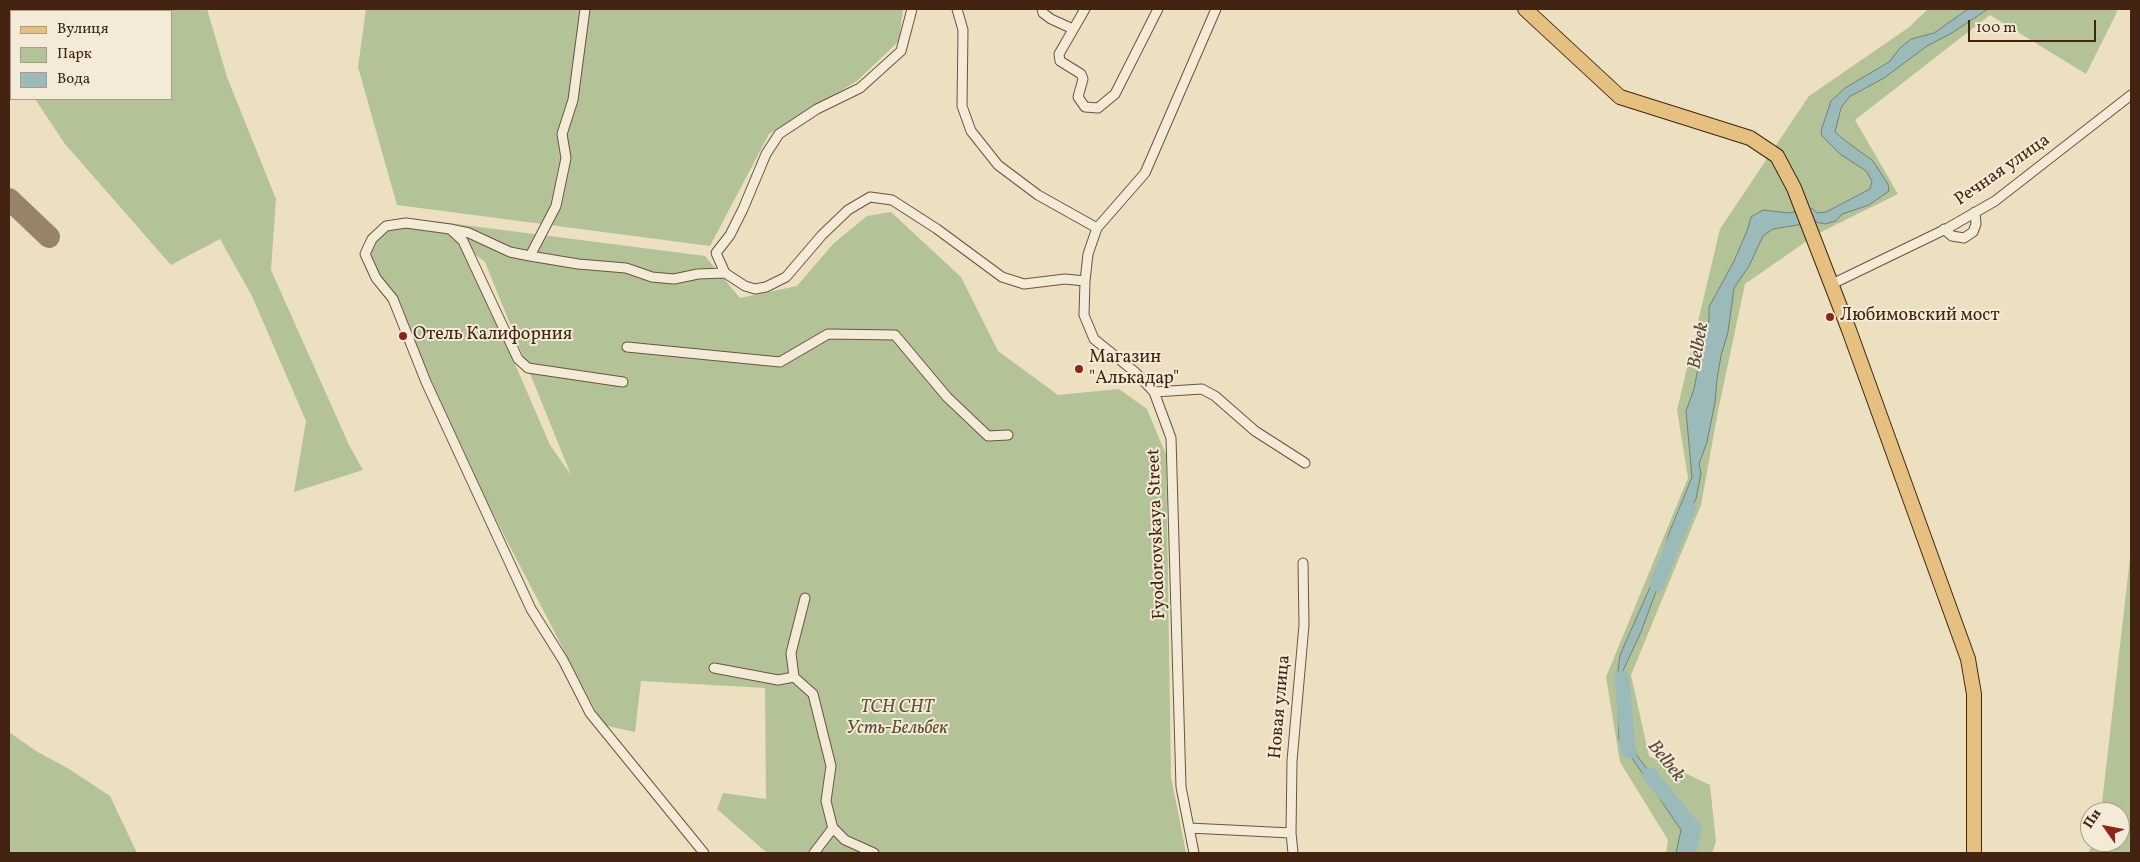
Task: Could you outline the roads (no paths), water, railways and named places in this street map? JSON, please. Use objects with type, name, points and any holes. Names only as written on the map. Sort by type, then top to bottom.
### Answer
[{"type":"main road","points":[[1525,9],[1620,97],[1750,138],[1777,156],[1794,188],[1813,233],[1830,285],[1849,330],[1968,658],[1974,694],[1974,853]]},
{"type":"street","points":[[530,256],[556,206],[566,158],[562,134],[573,100],[586,9]]},
{"type":"street","points":[[912,9],[901,51],[860,88],[817,109],[779,134],[766,154],[730,235],[716,253],[725,273],[744,286],[755,289],[766,288],[786,277],[848,210],[870,197],[892,200],[937,229],[1002,277],[1024,284],[1065,279],[1085,281]]},
{"type":"street","points":[[957,9],[963,30],[962,106],[971,131],[998,165],[1038,195],[1097,228]]},
{"type":"street","points":[[1042,9],[1043,13],[1051,19],[1073,29]]},
{"type":"street","points":[[1085,9],[1059,54],[1060,61],[1081,74],[1083,78],[1078,97],[1085,107],[1098,108],[1115,94],[1158,9]]},
{"type":"street","name":"Fyodorovskaya Street","points":[[1194,853],[1181,787],[1171,438],[1154,392],[1136,372],[1094,339],[1084,315],[1088,254],[1097,228],[1146,173],[1216,9]]},
{"type":"street","name":"Речная улица","points":[[1830,285],[1944,229],[1995,201],[2131,95]]},
{"type":"street","points":[[1944,229],[1952,236],[1964,238],[1973,232],[1976,224],[1975,212]]},
{"type":"street","points":[[704,853],[590,712],[563,660],[531,609],[426,382],[394,299],[376,278],[365,254],[372,239],[386,226],[406,223],[469,233],[510,252],[578,264],[626,268],[652,277],[674,279],[698,274],[725,273]]},
{"type":"street","points":[[450,229],[463,241],[518,359],[528,368],[623,382]]},
{"type":"street","points":[[628,346],[780,362],[828,334],[895,335],[947,397],[988,436],[1008,435]]},
{"type":"street","points":[[1154,392],[1202,389],[1214,396],[1255,431],[1305,463]]},
{"type":"street","name":"Новая улица","points":[[1293,853],[1292,761],[1304,624],[1303,563]]},
{"type":"street","points":[[805,598],[791,653],[794,677],[813,694],[830,766],[826,801],[833,828],[845,840],[874,853]]},
{"type":"street","points":[[714,668],[778,680],[794,677]]},
{"type":"street","points":[[814,853],[833,828]]},
{"type":"street","points":[[1189,828],[1292,833]]},
{"type":"water","points":[[1968,9],[1988,9],[1952,33],[1927,46],[1884,78],[1849,97],[1841,108],[1835,132],[1873,161],[1888,184],[1889,191],[1869,205],[1842,214],[1836,221],[1825,224],[1816,222],[1773,229],[1763,236],[1749,266],[1734,288],[1728,332],[1717,379],[1715,402],[1707,442],[1699,464],[1701,473],[1696,499],[1680,527],[1641,632],[1621,675],[1627,684],[1623,698],[1627,738],[1631,748],[1694,829],[1689,853],[1676,853],[1681,830],[1619,739],[1617,678],[1620,655],[1663,558],[1668,536],[1692,477],[1686,411],[1694,389],[1709,320],[1709,307],[1734,261],[1751,217],[1763,210],[1789,213],[1812,208],[1817,213],[1826,212],[1870,189],[1872,181],[1866,171],[1840,154],[1822,136],[1821,131],[1831,101],[1845,88],[1889,62],[1900,48],[1911,39],[1934,33]]},
{"type":"waterway","name":"Belbek","points":[[1657,584],[1688,508]]},
{"type":"waterway","name":"Belbek","points":[[1622,678],[1628,749],[1630,751]]},
{"type":"waterway","name":"Belbek","points":[[1650,775],[1694,829],[1689,853]]},
{"type":"place","name":"Любимовский мост","points":[[1830,317]]},
{"type":"place","name":"Отель Калифорния","points":[[403,336]]},
{"type":"place","name":"Магазин \"Алькадар\"","points":[[1079,369]]},
{"type":"park label","name":"ТСН СНТ Усть-Бельбек","points":[[897,720]]}]
